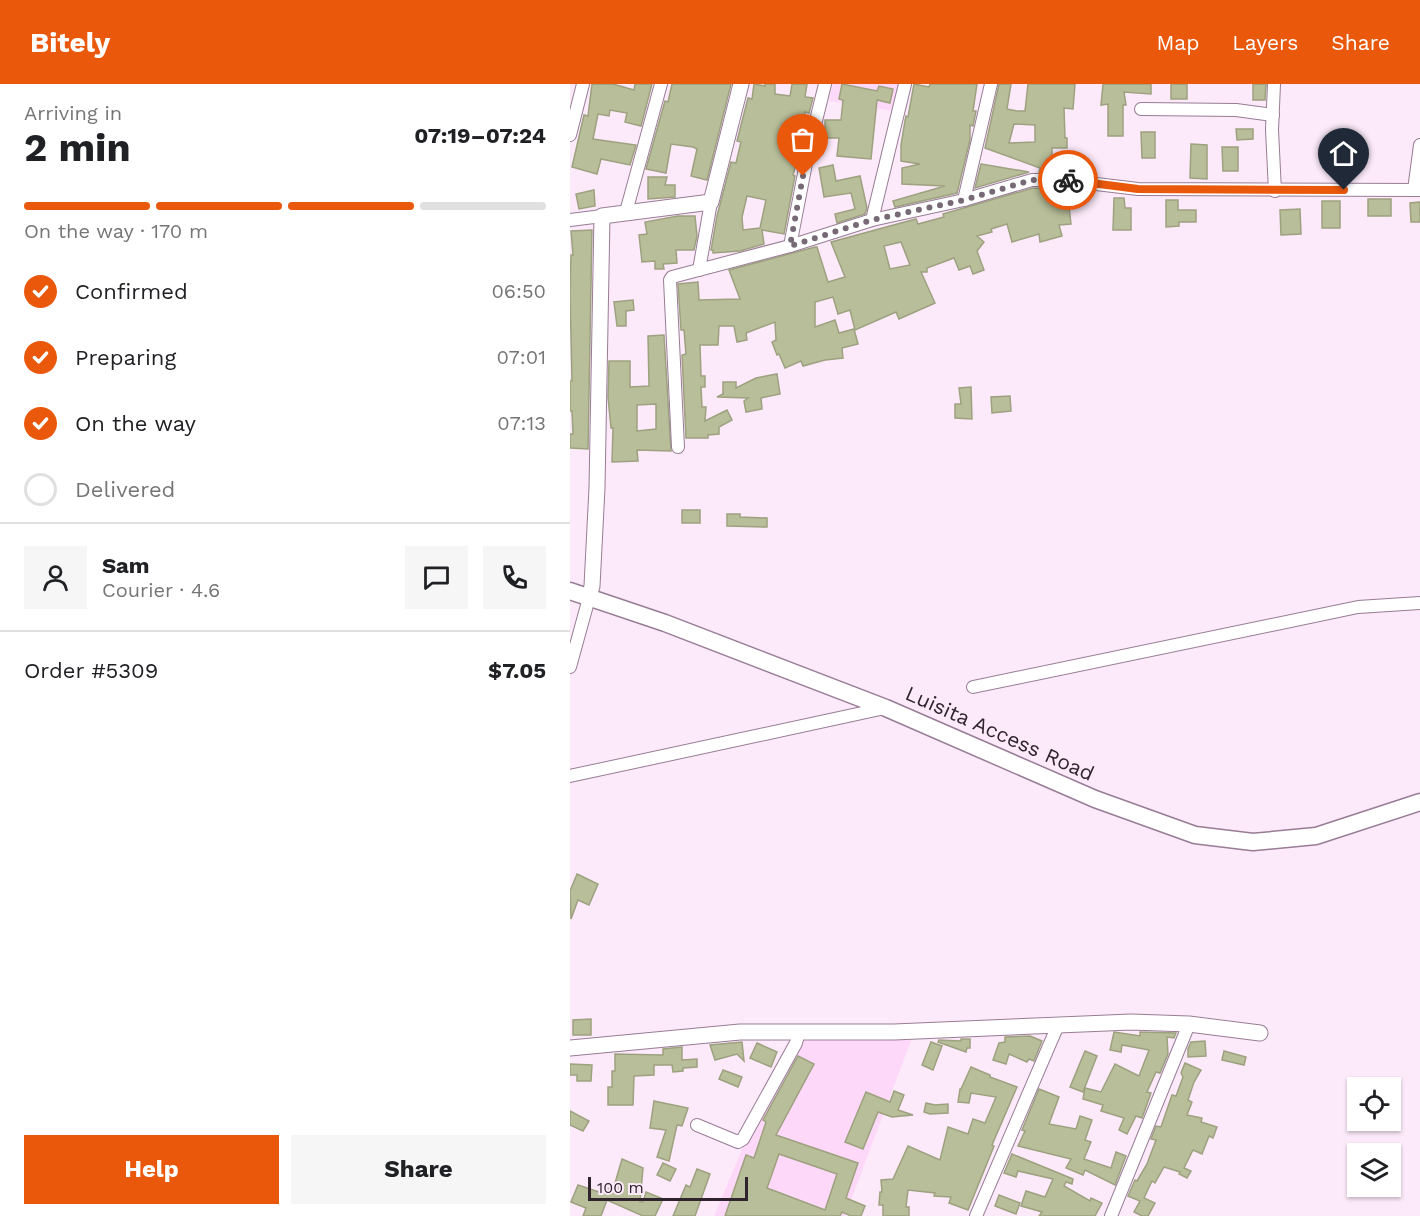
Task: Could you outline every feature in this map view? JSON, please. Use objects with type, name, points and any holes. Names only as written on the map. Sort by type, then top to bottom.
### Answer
[{"type":"main road","name":"Luisita Access Road","points":[[570,591],[666,623],[886,708],[1095,799],[1195,835],[1253,842],[1316,836],[1420,802]]},
{"type":"street","points":[[626,212],[661,84]]},
{"type":"street","points":[[699,270],[711,202],[741,84]]},
{"type":"street","points":[[790,246],[808,153],[825,84]]},
{"type":"street","points":[[872,220],[905,84]]},
{"type":"street","points":[[964,200],[991,84]]},
{"type":"street","points":[[1274,84],[1275,191]]},
{"type":"street","points":[[570,135],[578,90]]},
{"type":"street","points":[[1141,109],[1236,110],[1273,115]]},
{"type":"street","points":[[678,447],[670,280],[672,277],[790,246],[872,220],[964,200],[1032,180],[1063,180],[1138,189],[1417,190],[1420,145]]},
{"type":"street","points":[[570,220],[711,202]]},
{"type":"street","points":[[570,667],[592,586],[597,488],[602,216]]},
{"type":"street","points":[[973,687],[1358,607],[1420,603]]},
{"type":"street","points":[[570,776],[886,708]]},
{"type":"street","points":[[570,1048],[740,1032],[894,1032],[1131,1022],[1189,1024],[1260,1033]]},
{"type":"street","points":[[1111,1216],[1189,1024]]},
{"type":"street","points":[[976,1216],[1058,1025]]},
{"type":"street","points":[[697,1125],[738,1142],[742,1139],[796,1043],[799,1032]]},
{"type":"shaded area","points":[[833,84],[900,84],[894,111],[829,101]]},
{"type":"shaded area","points":[[912,1038],[845,1216],[714,1216],[743,1147],[801,1039]]},
{"type":"building","points":[[592,84],[613,84],[634,90],[635,84],[652,84],[641,126],[625,122],[627,113],[610,110],[609,116],[598,114],[593,139],[636,145],[630,165],[601,159],[597,174],[572,167],[584,115],[588,116]]},
{"type":"building","points":[[672,84],[731,84],[707,180],[691,176],[697,149],[693,147],[671,144],[666,173],[646,169]]},
{"type":"building","points":[[754,84],[765,86],[765,84],[775,84],[775,94],[790,96],[792,84],[807,84],[805,97],[813,98],[809,113],[805,112],[803,130],[805,130],[793,175],[795,176],[784,234],[762,230],[764,244],[740,251],[713,253],[711,250],[717,216],[731,162],[736,163],[741,142],[737,141],[748,98],[752,99]],"holes":[[[747,196],[766,200],[760,228],[743,230],[742,217]]]},
{"type":"building","points":[[842,84],[877,91],[879,86],[893,89],[890,103],[877,100],[871,159],[837,156],[839,138],[825,138],[825,120],[841,120],[843,100],[839,99]]},
{"type":"building","points":[[914,84],[929,87],[930,84],[977,84],[973,111],[976,111],[973,126],[970,125],[970,140],[957,193],[895,207],[893,201],[945,186],[902,184],[902,168],[920,164],[901,161],[905,121],[906,116],[908,117]]},
{"type":"building","points":[[999,84],[1011,84],[1007,109],[1025,111],[1028,84],[1075,84],[1073,109],[1064,108],[1067,148],[1052,148],[1052,172],[1039,172],[1040,168],[985,148]],"holes":[[[1014,124],[1035,125],[1035,142],[1009,143]]]},
{"type":"building","points":[[1103,84],[1151,84],[1151,94],[1124,92],[1126,105],[1123,105],[1123,136],[1108,136],[1108,104],[1101,105]]},
{"type":"building","points":[[1171,84],[1187,84],[1187,99],[1171,99]]},
{"type":"building","points":[[1253,84],[1266,84],[1265,100],[1253,100]]},
{"type":"building","points":[[1236,129],[1253,129],[1253,139],[1237,140]]},
{"type":"building","points":[[1141,132],[1155,132],[1155,158],[1142,158]]},
{"type":"building","points":[[1191,144],[1207,145],[1207,179],[1190,178]]},
{"type":"building","points":[[1222,147],[1238,147],[1238,171],[1223,171]]},
{"type":"building","points":[[981,164],[1029,172],[975,188]]},
{"type":"building","points":[[833,165],[836,181],[860,176],[867,208],[865,214],[837,223],[835,214],[855,209],[851,193],[824,197],[819,168]]},
{"type":"building","points":[[648,177],[667,177],[665,185],[675,185],[675,197],[648,199]]},
{"type":"building","points":[[1033,188],[1067,189],[1071,224],[1059,225],[1062,236],[1040,242],[1039,234],[1012,242],[1007,224],[991,229],[992,232],[977,236],[984,242],[977,251],[984,270],[973,274],[970,266],[959,270],[954,258],[927,268],[927,272],[921,272],[935,303],[899,319],[896,312],[855,330],[850,310],[838,314],[833,297],[815,302],[815,327],[835,320],[839,333],[854,329],[858,344],[842,348],[843,358],[803,366],[801,361],[785,368],[772,342],[776,340],[775,322],[746,333],[747,340],[737,342],[734,326],[719,326],[718,345],[700,345],[701,376],[705,376],[705,387],[701,387],[702,407],[706,407],[705,421],[727,410],[732,420],[719,427],[719,434],[708,435],[708,438],[686,438],[682,355],[686,354],[684,330],[681,330],[678,284],[698,282],[699,300],[740,299],[729,270],[815,247],[817,247],[828,282],[845,277],[831,242],[916,219],[918,224],[944,217],[943,214]],"holes":[[[901,242],[910,265],[890,269],[884,246]]]},
{"type":"building","points":[[594,190],[595,206],[579,209],[576,194]]},
{"type":"building","points":[[1114,198],[1124,198],[1125,208],[1131,208],[1131,230],[1113,230]]},
{"type":"building","points":[[1368,199],[1391,199],[1391,216],[1368,216]]},
{"type":"building","points":[[1166,200],[1178,200],[1178,210],[1196,210],[1196,222],[1179,222],[1179,226],[1166,227]]},
{"type":"building","points":[[1322,201],[1340,201],[1340,228],[1322,228]]},
{"type":"building","points":[[1420,202],[1420,222],[1411,222],[1410,203]]},
{"type":"building","points":[[1300,209],[1301,234],[1281,235],[1280,210]]},
{"type":"building","points":[[678,216],[695,216],[697,236],[694,250],[676,250],[677,263],[663,264],[664,269],[655,269],[655,261],[642,262],[639,235],[647,234],[645,222]]},
{"type":"building","points":[[592,230],[588,449],[570,448],[570,434],[573,434],[572,411],[570,411],[570,381],[572,381],[570,292],[571,255],[573,255],[571,231]]},
{"type":"building","points":[[633,300],[634,310],[626,311],[626,326],[617,326],[614,302]]},
{"type":"building","points":[[664,335],[671,451],[637,450],[638,461],[612,462],[613,428],[611,428],[608,397],[609,361],[630,361],[630,387],[649,386],[648,336]],"holes":[[[656,404],[656,429],[637,431],[637,405]]]},
{"type":"building","points":[[777,374],[780,394],[761,398],[762,409],[746,412],[744,401],[748,398],[717,397],[723,394],[723,382],[736,382],[736,388],[756,378]]},
{"type":"building","points":[[971,387],[972,419],[955,418],[955,404],[961,404],[959,388]]},
{"type":"building","points":[[1010,396],[1011,411],[992,413],[991,397]]},
{"type":"building","points":[[682,510],[700,510],[700,523],[682,523]]},
{"type":"building","points":[[727,514],[767,518],[767,527],[727,526]]},
{"type":"building","points":[[577,874],[598,884],[589,905],[578,900],[571,919],[570,891]]},
{"type":"building","points":[[591,1019],[591,1035],[573,1035],[573,1020]]},
{"type":"building","points":[[1114,1032],[1140,1036],[1140,1032],[1176,1033],[1174,1038],[1167,1037],[1168,1054],[1160,1073],[1156,1072],[1147,1092],[1151,1093],[1142,1118],[1136,1116],[1127,1134],[1119,1130],[1124,1118],[1101,1111],[1103,1105],[1083,1099],[1085,1088],[1101,1092],[1115,1064],[1139,1076],[1149,1050],[1122,1045],[1121,1052],[1110,1050]]},
{"type":"building","points":[[1030,1036],[1042,1041],[1034,1061],[1029,1059],[1027,1062],[1009,1054],[1006,1064],[993,1060],[999,1043],[1005,1042],[1005,1037]]},
{"type":"building","points":[[961,1039],[970,1039],[970,1048],[967,1048],[966,1052],[938,1042],[939,1040],[961,1041]]},
{"type":"building","points":[[1205,1041],[1206,1056],[1188,1057],[1191,1042]]},
{"type":"building","points":[[742,1042],[744,1061],[737,1054],[715,1060],[710,1045]]},
{"type":"building","points":[[931,1042],[942,1046],[933,1070],[922,1065]]},
{"type":"building","points":[[757,1043],[777,1052],[771,1067],[750,1058]]},
{"type":"building","points":[[682,1047],[682,1060],[697,1059],[697,1067],[683,1068],[683,1071],[673,1072],[672,1065],[654,1065],[654,1075],[634,1076],[633,1105],[608,1105],[608,1087],[612,1087],[615,1054],[663,1055],[663,1049]]},
{"type":"building","points":[[1085,1051],[1097,1056],[1083,1092],[1070,1087]]},
{"type":"building","points":[[1224,1051],[1246,1057],[1244,1065],[1222,1060]]},
{"type":"building","points":[[798,1056],[814,1064],[776,1135],[858,1163],[846,1198],[865,1206],[861,1216],[851,1216],[842,1212],[840,1216],[725,1216],[746,1155],[754,1158],[766,1122],[763,1120]],"holes":[[[779,1154],[837,1174],[825,1210],[767,1188]]]},
{"type":"building","points":[[1185,1063],[1201,1070],[1188,1100],[1192,1102],[1187,1115],[1202,1118],[1201,1122],[1217,1127],[1213,1138],[1209,1136],[1202,1154],[1193,1150],[1184,1168],[1191,1171],[1187,1178],[1179,1174],[1180,1172],[1164,1167],[1155,1183],[1152,1181],[1144,1198],[1155,1203],[1148,1216],[1142,1216],[1134,1212],[1140,1201],[1128,1196],[1135,1180],[1137,1181],[1147,1164],[1156,1140],[1151,1139],[1156,1126],[1161,1127],[1172,1095],[1176,1096]]},
{"type":"building","points":[[570,1064],[592,1065],[591,1081],[577,1081],[577,1075],[570,1075]]},
{"type":"building","points":[[971,1067],[1017,1087],[968,1210],[949,1203],[951,1197],[908,1190],[906,1207],[909,1207],[909,1216],[883,1216],[883,1205],[879,1205],[880,1192],[882,1192],[881,1180],[893,1179],[908,1146],[940,1160],[948,1127],[968,1134],[973,1119],[985,1123],[996,1097],[971,1093],[969,1103],[958,1102],[960,1089]]},
{"type":"building","points":[[723,1070],[742,1077],[738,1087],[719,1079]]},
{"type":"building","points":[[1039,1089],[1059,1097],[1049,1124],[1076,1129],[1080,1116],[1092,1120],[1085,1140],[1091,1142],[1084,1159],[1111,1168],[1116,1152],[1126,1156],[1115,1185],[1085,1170],[1083,1175],[1066,1168],[1071,1159],[1018,1146]]},
{"type":"building","points":[[894,1091],[904,1095],[898,1110],[913,1115],[892,1117],[878,1112],[863,1149],[845,1142],[866,1092],[890,1102]]},
{"type":"building","points":[[654,1101],[688,1108],[682,1126],[677,1125],[669,1161],[657,1157],[666,1130],[650,1128]]},
{"type":"building","points":[[926,1103],[948,1104],[948,1113],[924,1112]]},
{"type":"building","points":[[570,1111],[589,1121],[583,1131],[570,1125]]},
{"type":"building","points":[[1012,1154],[1073,1179],[1072,1184],[1066,1182],[1064,1186],[1090,1201],[1091,1198],[1102,1203],[1095,1216],[1039,1216],[1042,1212],[1021,1206],[1026,1191],[1045,1197],[1053,1179],[1018,1171],[1016,1177],[1004,1173]]},
{"type":"building","points":[[622,1159],[643,1168],[640,1202],[643,1202],[646,1192],[663,1199],[655,1216],[643,1216],[607,1200],[601,1216],[583,1216],[586,1208],[571,1202],[578,1185],[599,1192],[601,1186],[613,1190]]},
{"type":"building","points":[[663,1163],[676,1169],[670,1181],[657,1175]]},
{"type":"building","points":[[697,1169],[710,1174],[695,1216],[673,1216],[686,1185],[690,1187]]},
{"type":"building","points":[[999,1195],[1020,1203],[1016,1214],[995,1206]]},
{"type":"way so far","points":[[803,176],[790,246],[872,220],[964,200],[1032,180],[1068,180]]},
{"type":"route","points":[[1068,180],[1138,189],[1344,190]]}]
